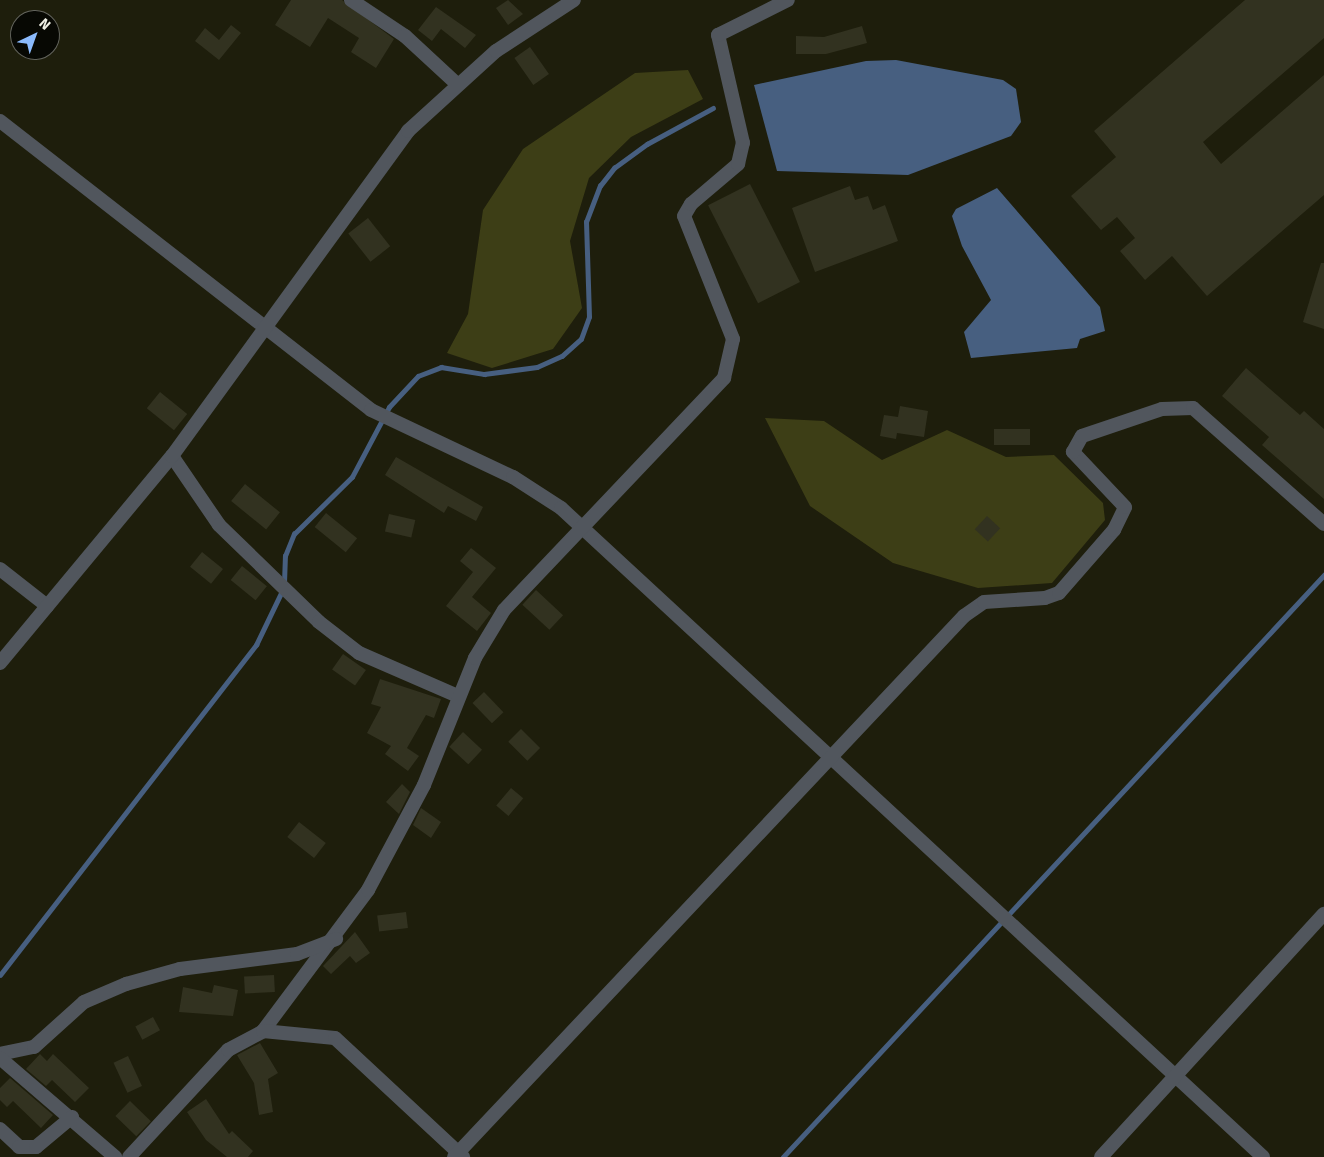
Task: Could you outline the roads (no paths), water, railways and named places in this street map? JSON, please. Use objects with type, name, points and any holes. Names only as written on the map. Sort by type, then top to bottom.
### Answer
[{"type":"street","points":[[351,0],[405,36],[456,83]]},
{"type":"street","points":[[0,663],[172,456],[262,327],[408,131],[456,83],[574,0]]},
{"type":"street","points":[[128,1157],[228,1050],[263,1031],[337,939],[404,828],[458,696],[504,610],[724,378],[734,339],[684,216],[691,204],[738,164],[743,143],[718,35],[788,0]]},
{"type":"street","points":[[0,120],[262,327],[371,410],[393,423],[513,477],[582,526],[1263,1157]]},
{"type":"street","points":[[263,1031],[335,1038],[458,1155],[829,755],[975,606],[1059,593],[1114,530],[1125,507],[1074,452],[1082,436],[1162,409],[1193,408],[1324,524]]},
{"type":"street","points":[[172,456],[220,525],[288,595],[359,653],[458,696]]},
{"type":"street","points":[[0,569],[48,606]]},
{"type":"street","points":[[1101,1157],[1324,914]]},
{"type":"street","points":[[0,1054],[34,1047],[84,1002],[126,984],[180,969],[297,954],[337,939]]},
{"type":"street","points":[[0,1058],[72,1117],[115,1157]]},
{"type":"street","points":[[0,1129],[19,1147],[36,1147],[72,1117]]},
{"type":"water","points":[[896,60],[1003,80],[1016,89],[1021,122],[1011,136],[908,175],[777,171],[754,85],[866,61]]},
{"type":"water","points":[[997,188],[1100,307],[1105,331],[1080,339],[1077,348],[971,358],[964,332],[991,300],[962,246],[952,216],[956,209]]},
{"type":"waterway","points":[[284,583],[285,556],[294,534],[352,477],[389,407],[418,376],[441,367],[484,374],[537,367],[562,356],[581,339],[589,317],[586,222],[600,186],[614,168],[647,144],[713,108]]},
{"type":"waterway","points":[[783,1157],[1324,575]]},
{"type":"waterway","points":[[0,975],[256,645],[282,591]]}]
